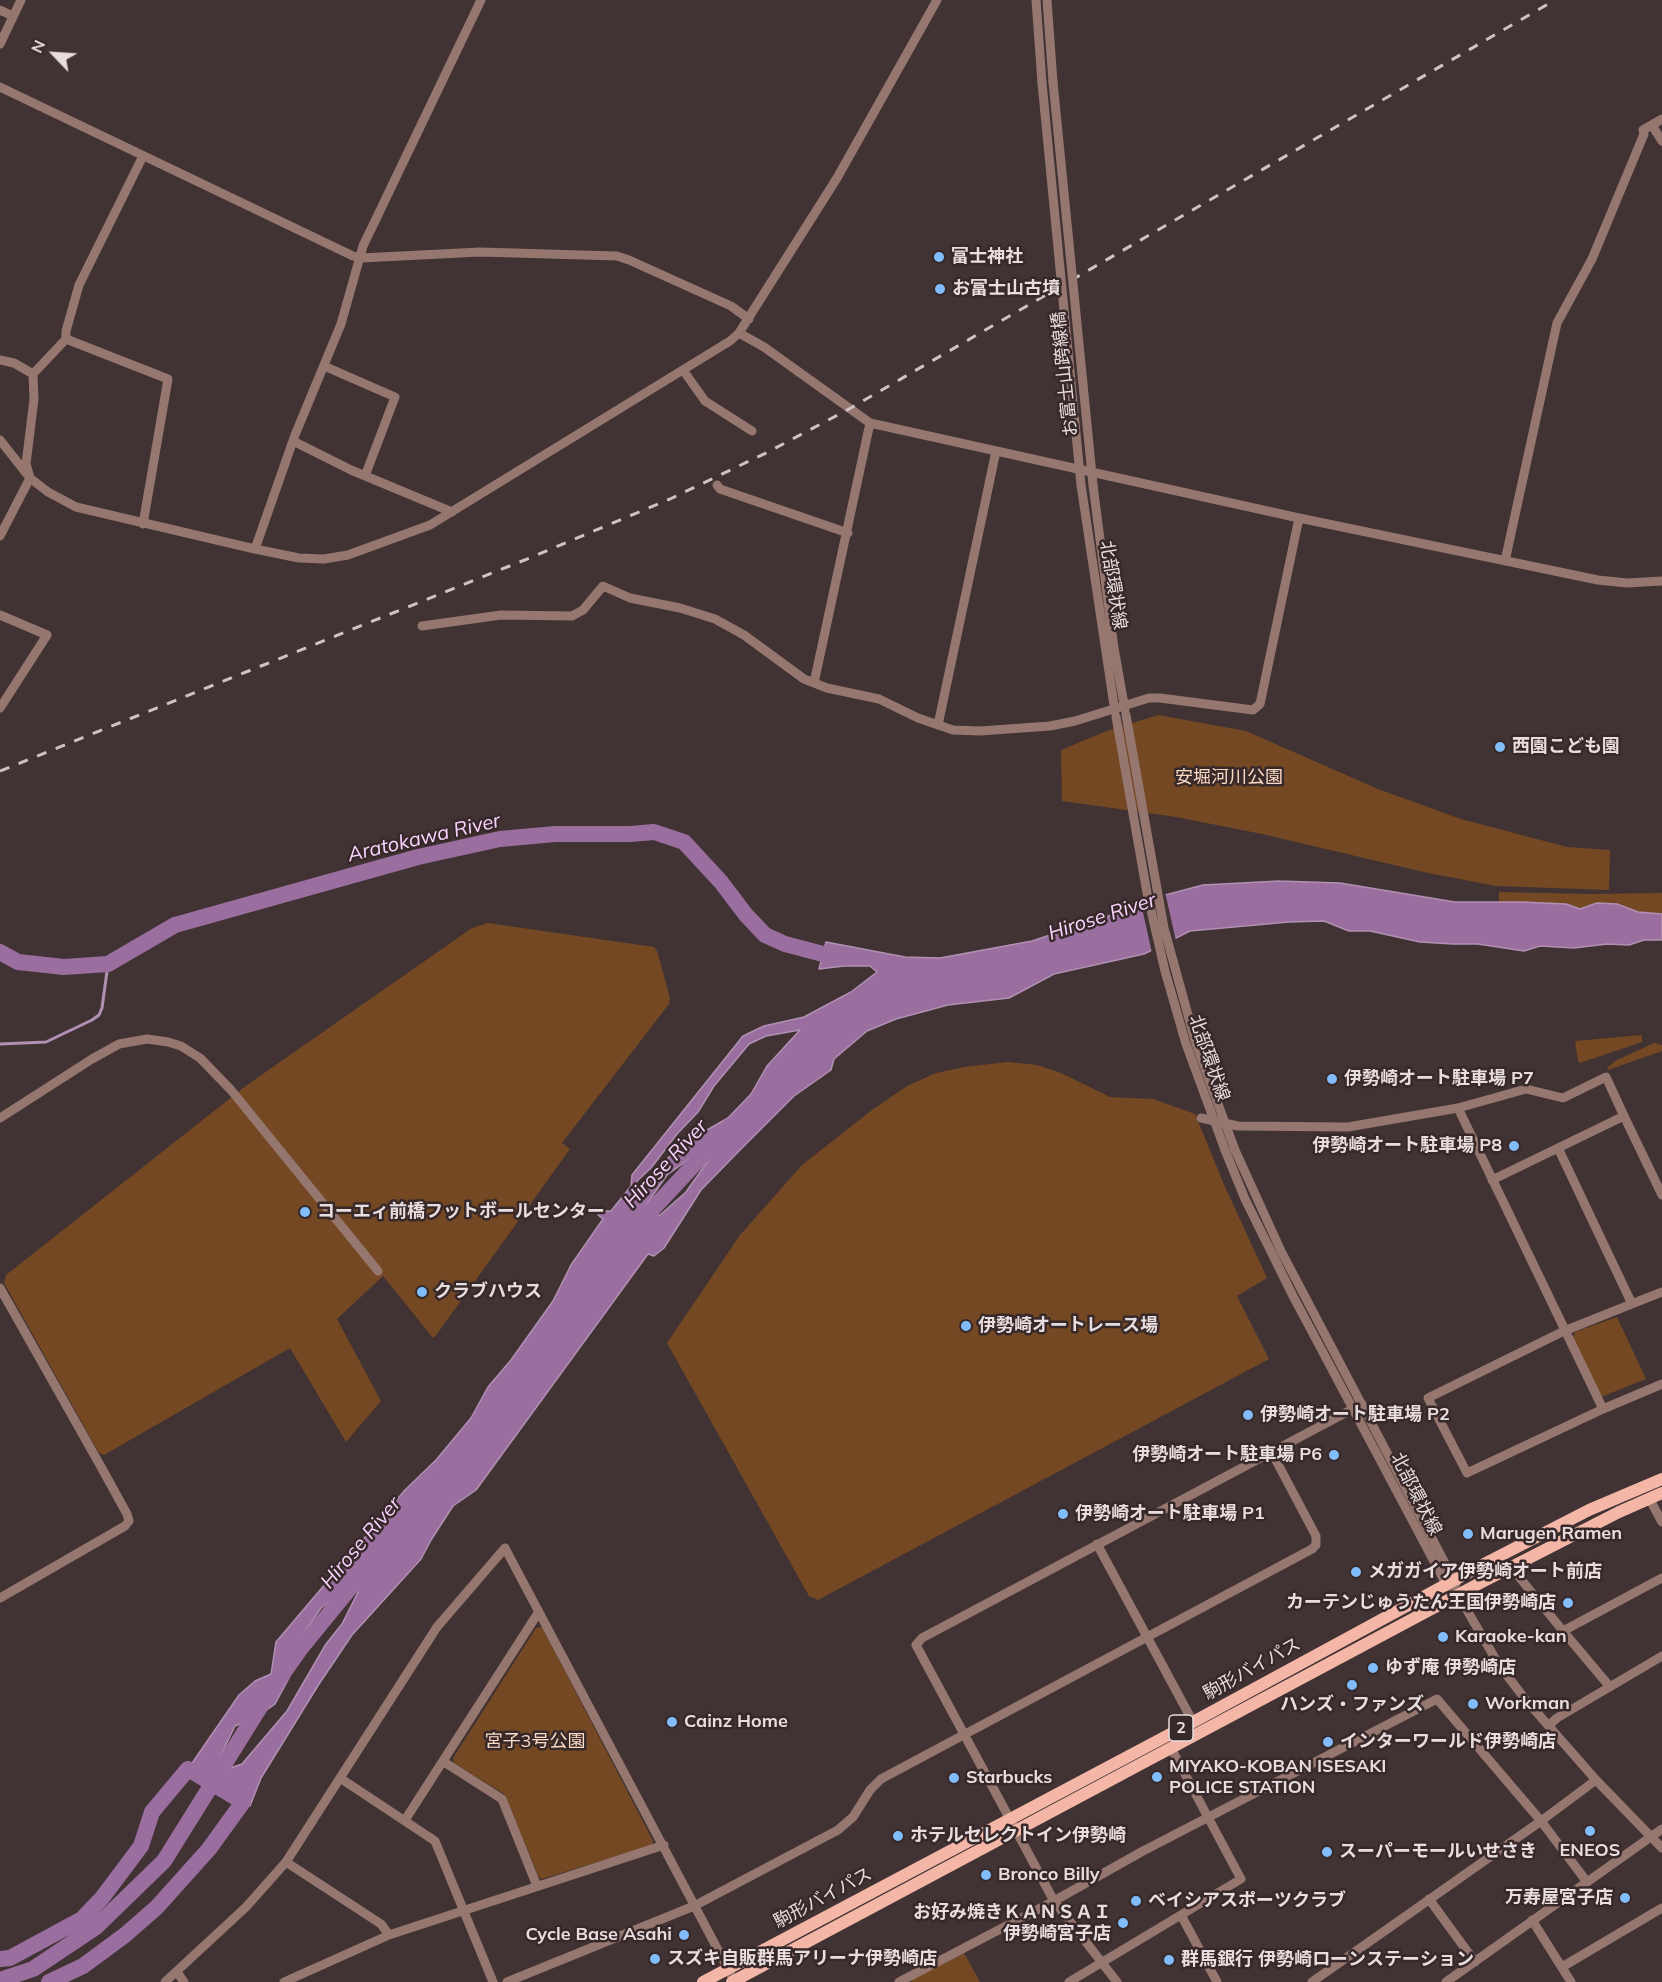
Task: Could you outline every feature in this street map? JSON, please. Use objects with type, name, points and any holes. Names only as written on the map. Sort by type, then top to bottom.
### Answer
[{"type":"main road","name":"駒形バイパス","points":[[703,1982],[1193,1722],[1450,1582],[1589,1510],[1662,1479]]},
{"type":"main road","name":"駒形バイパス","points":[[734,1982],[1511,1567],[1662,1493]]},
{"type":"street","points":[[0,44],[21,0]]},
{"type":"street","points":[[255,549],[293,441],[348,305],[363,246],[481,0]]},
{"type":"street","points":[[0,440],[30,478],[48,492],[76,507],[299,558],[324,559],[348,555],[430,525],[730,341],[739,333],[837,178],[937,0]]},
{"type":"street","name":"お富士山跨線橋","points":[[1036,0],[1081,485]]},
{"type":"street","name":"お富士山跨線橋","points":[[1047,0],[1092,485]]},
{"type":"street","points":[[0,10],[13,16]]},
{"type":"street","points":[[0,87],[353,256],[361,258],[480,252],[617,256],[731,306],[749,319]]},
{"type":"street","points":[[1504,561],[1557,323],[1592,260],[1644,134],[1643,130],[1662,119]]},
{"type":"street","points":[[1652,125],[1662,141]]},
{"type":"street","points":[[0,536],[30,478],[26,464],[34,399],[33,374],[66,339],[66,331],[79,285],[143,156]]},
{"type":"street","points":[[739,333],[764,347],[870,423],[1299,518],[1612,583],[1662,581]]},
{"type":"street","points":[[66,339],[168,379],[143,524]]},
{"type":"street","points":[[0,360],[14,363],[33,374]]},
{"type":"street","points":[[324,366],[395,397],[365,476]]},
{"type":"street","points":[[683,370],[705,401],[752,431]]},
{"type":"street","points":[[814,683],[870,423]]},
{"type":"street","points":[[293,441],[365,476],[452,512]]},
{"type":"street","points":[[938,725],[996,451]]},
{"type":"street","points":[[717,485],[720,489],[848,533]]},
{"type":"street","name":"北部環状線","points":[[1081,485],[1120,711],[1164,928],[1196,1044],[1230,1150],[1357,1406],[1450,1582],[1499,1665],[1596,1780],[1662,1848]]},
{"type":"street","name":"北部環状線","points":[[1092,485],[1120,711]]},
{"type":"street","points":[[0,510],[10,514]]},
{"type":"street","points":[[422,626],[501,615],[572,616],[583,610],[603,586],[630,598],[680,608],[715,619],[744,635],[794,672],[814,683],[879,699],[938,725],[964,731],[1019,729],[1075,721],[1120,711],[1149,698],[1254,710],[1258,707],[1299,518]]},
{"type":"street","points":[[0,615],[47,635],[0,708]]},
{"type":"street","points":[[0,1118],[119,1044],[147,1039],[181,1046],[206,1063],[231,1090],[378,1271]]},
{"type":"street","points":[[1201,1118],[1238,1126],[1348,1127],[1458,1108],[1526,1089],[1563,1098],[1606,1077],[1624,1116],[1657,1174],[1662,1195]]},
{"type":"street","points":[[1458,1108],[1603,1409]]},
{"type":"street","points":[[1491,1180],[1624,1116]]},
{"type":"street","points":[[1558,1148],[1632,1304]]},
{"type":"street","points":[[0,1288],[129,1521],[128,1525],[117,1532],[0,1598]]},
{"type":"street","points":[[1662,1292],[1564,1331],[1428,1398],[1467,1473],[1662,1384]]},
{"type":"street","points":[[1117,1982],[1054,1901],[916,1645],[918,1641],[1357,1406]]},
{"type":"street","points":[[507,1982],[694,1906],[837,1830],[853,1817],[870,1790],[881,1779],[1315,1547],[1316,1536],[1271,1451]]},
{"type":"street","points":[[1649,1498],[1662,1522]]},
{"type":"street","points":[[1097,1544],[1193,1722]]},
{"type":"street","points":[[165,1982],[246,1907],[286,1862],[437,1627],[505,1548],[729,1968],[734,1982]]},
{"type":"street","points":[[1511,1567],[1610,1687]]},
{"type":"street","points":[[1563,1631],[1662,1578]]},
{"type":"street","points":[[405,1820],[538,1613]]},
{"type":"street","points":[[1549,1725],[1557,1718],[1662,1656]]},
{"type":"street","points":[[903,1981],[1209,1817],[1437,1699],[1541,1821],[1587,1882]]},
{"type":"street","points":[[1069,1982],[1241,1879],[1171,1748]]},
{"type":"street","points":[[444,1762],[502,1799],[537,1886]]},
{"type":"street","points":[[340,1778],[435,1841],[493,1982]]},
{"type":"street","points":[[1312,1982],[1596,1780]]},
{"type":"street","points":[[1446,1982],[1662,1829]]},
{"type":"street","points":[[284,1982],[389,1935],[664,1845]]},
{"type":"street","points":[[286,1862],[381,1924],[389,1935]]},
{"type":"street","points":[[1429,1899],[1475,1962]]},
{"type":"street","points":[[1562,1967],[1662,1908]]},
{"type":"street","points":[[1181,1915],[1217,1982]]},
{"type":"street","points":[[1532,1920],[1571,1982]]},
{"type":"street","points":[[177,1972],[184,1982]]},
{"type":"green space","name":"安堀河川公園","points":[[1158,715],[1246,731],[1378,789],[1461,819],[1567,847],[1610,850],[1609,890],[1496,886],[1176,817],[1062,801],[1061,750],[1104,732]]},
{"type":"green space","points":[[1499,892],[1662,893],[1662,914],[1638,912],[1617,904],[1597,903],[1580,909],[1566,904],[1499,903]]},
{"type":"green space","name":"コーエィ前橋フットボールセンター","points":[[488,923],[654,947],[670,998],[669,1004],[562,1143],[570,1149],[437,1334],[433,1338],[383,1276],[337,1319],[381,1401],[346,1442],[290,1348],[104,1455],[99,1453],[4,1283],[6,1275],[247,1085],[472,928]]},
{"type":"green space","points":[[1642,1035],[1642,1042],[1580,1063],[1578,1061],[1575,1041]]},
{"type":"green space","points":[[1654,1043],[1662,1045],[1662,1051],[1608,1070],[1607,1068],[1615,1061]]},
{"type":"green space","name":"伊勢崎オートレース場","points":[[1008,1062],[1037,1065],[1061,1073],[1110,1097],[1153,1099],[1195,1114],[1267,1278],[1237,1296],[1269,1359],[818,1600],[809,1596],[667,1343],[740,1235],[802,1165],[872,1110],[907,1086],[936,1073]]},
{"type":"green space","points":[[1617,1317],[1646,1379],[1601,1397],[1573,1338],[1575,1332]]},
{"type":"green space","name":"宮子3号公園","points":[[542,1627],[653,1841],[652,1845],[542,1879],[539,1877],[504,1794],[454,1763],[453,1758],[536,1628]]},
{"type":"green space","points":[[964,1953],[980,1982],[912,1982],[912,1979]]},
{"type":"water","points":[[1279,881],[1340,883],[1455,902],[1566,904],[1580,909],[1597,903],[1617,904],[1638,912],[1662,914],[1662,940],[1644,940],[1629,945],[1607,944],[1574,948],[1540,946],[1524,951],[1478,944],[1420,942],[1370,931],[1349,931],[1324,921],[1190,931],[1144,954],[1054,974],[1009,998],[948,1005],[896,1019],[867,1031],[834,1059],[831,1070],[794,1096],[739,1151],[701,1190],[664,1248],[654,1256],[648,1254],[476,1490],[453,1506],[421,1559],[352,1635],[261,1778],[250,1806],[188,1769],[239,1695],[255,1681],[271,1674],[276,1642],[405,1490],[436,1460],[471,1418],[488,1387],[511,1360],[553,1301],[571,1265],[603,1219],[598,1215],[603,1211],[611,1211],[631,1186],[632,1175],[743,1036],[764,1026],[804,1017],[851,992],[877,972],[870,966],[819,969],[826,942],[905,957],[940,958],[1032,941],[1111,915],[1135,903],[1203,885]],"holes":[[[800,1030],[767,1066],[751,1094],[728,1118],[686,1142],[669,1157],[639,1194],[634,1195],[637,1181],[651,1168],[677,1134],[698,1112],[714,1086],[749,1044],[766,1036]],[[714,1141],[722,1141],[686,1192],[660,1215],[648,1215],[642,1211],[667,1175]],[[355,1583],[358,1592],[342,1624],[326,1644],[287,1711],[242,1764],[230,1768],[221,1755],[235,1726],[261,1714],[275,1704],[289,1678],[298,1642],[321,1608]]]},
{"type":"pier","points":[[1165,892],[1176,941],[1152,953],[1140,899]]},
{"type":"waterway","name":"Aratokawa River","points":[[0,952],[18,962],[64,967],[108,964],[175,925],[418,857],[500,839],[555,834],[654,832],[684,842],[765,935],[785,944],[823,954],[844,955]]},
{"type":"waterway","points":[[0,1044],[46,1042],[99,1015],[108,964]]},
{"type":"waterway","name":"Hirose River","points":[[633,1230],[730,1126]]},
{"type":"waterway","name":"Hirose River","points":[[282,1675],[301,1648],[368,1566]]},
{"type":"waterway","name":"Hirose River","points":[[0,1980],[33,1969],[96,1927],[164,1861],[265,1699]]},
{"type":"waterway","name":"Hirose River","points":[[0,1959],[10,1958],[82,1919],[102,1898],[141,1846],[152,1812],[188,1769],[243,1802],[209,1849],[157,1907],[125,1935],[83,1966],[49,1982]]},
{"type":"railway","points":[[0,771],[532,557],[670,499],[768,452],[849,409],[1555,0]]},
{"type":"place","name":"富士神社","points":[[939,257]]},
{"type":"place","name":"お富士山古墳","points":[[940,289]]},
{"type":"place","name":"西園こども園","points":[[1500,747]]},
{"type":"place","name":"伊勢崎オート駐車場 P7","points":[[1332,1079]]},
{"type":"place","name":"伊勢崎オート駐車場 P8","points":[[1514,1146]]},
{"type":"place","name":"コーエィ前橋フットボールセンター","points":[[305,1212]]},
{"type":"place","name":"クラブハウス","points":[[422,1292]]},
{"type":"place","name":"伊勢崎オートレース場","points":[[966,1326]]},
{"type":"place","name":"伊勢崎オート駐車場 P2","points":[[1248,1415]]},
{"type":"place","name":"伊勢崎オート駐車場 P6","points":[[1334,1455]]},
{"type":"place","name":"伊勢崎オート駐車場 P1","points":[[1063,1514]]},
{"type":"place","name":"Marugen Ramen","points":[[1468,1534]]},
{"type":"place","name":"メガガイア伊勢崎オート前店","points":[[1356,1572]]},
{"type":"place","name":"カーテンじゅうたん王国伊勢崎店","points":[[1568,1603]]},
{"type":"place","name":"Karaoke-kan","points":[[1443,1637]]},
{"type":"place","name":"ゆず庵 伊勢崎店","points":[[1373,1668]]},
{"type":"place","name":"ハンズ・ファンズ","points":[[1352,1685]]},
{"type":"place","name":"Workman","points":[[1473,1704]]},
{"type":"place","name":"Cainz Home","points":[[672,1722]]},
{"type":"place","name":"インターワールド伊勢崎店","points":[[1328,1742]]},
{"type":"place","name":"MIYAKO-KOBAN ISESAKI POLICE STATION","points":[[1157,1777]]},
{"type":"place","name":"Starbucks","points":[[954,1778]]},
{"type":"place","name":"ENEOS","points":[[1590,1831]]},
{"type":"place","name":"ホテルセレクトイン伊勢崎","points":[[898,1836]]},
{"type":"place","name":"スーパーモールいせさき","points":[[1327,1852]]},
{"type":"place","name":"Bronco Billy","points":[[986,1875]]},
{"type":"place","name":"万寿屋宮子店","points":[[1625,1898]]},
{"type":"place","name":"ベイシアスポーツクラブ","points":[[1136,1901]]},
{"type":"place","name":"お好み焼きＫＡＮＳＡＩ 伊勢崎宮子店","points":[[1123,1923]]},
{"type":"place","name":"Cycle Base Asahi","points":[[684,1935]]},
{"type":"place","name":"スズキ自販群馬アリーナ伊勢崎店","points":[[655,1959]]},
{"type":"place","name":"群馬銀行 伊勢崎ローンステーション","points":[[1169,1960]]}]
